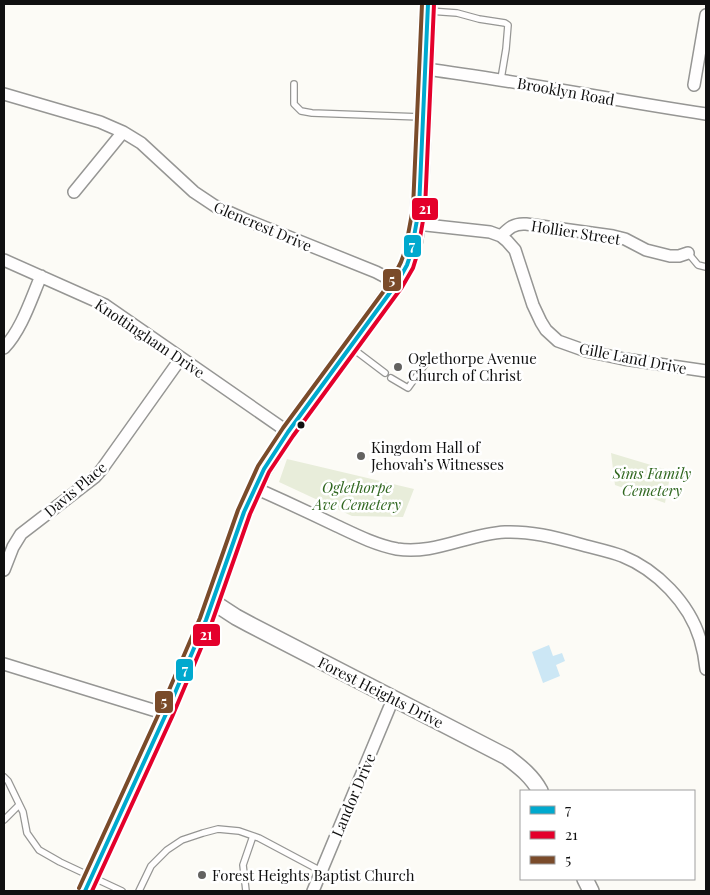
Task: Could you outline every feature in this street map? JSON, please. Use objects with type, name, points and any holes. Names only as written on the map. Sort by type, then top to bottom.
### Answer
[{"type":"main road","points":[[88,884],[166,714],[213,602],[244,512],[264,470],[288,432],[397,283],[407,265],[417,224],[428,7]]},
{"type":"street","points":[[694,85],[706,15]]},
{"type":"street","name":"Brooklyn Road","points":[[425,69],[501,79],[706,114]]},
{"type":"street","name":"Glencrest Drive","points":[[4,94],[100,122],[122,132],[141,143],[194,192],[215,206],[376,272],[397,283]]},
{"type":"street","points":[[74,192],[122,132]]},
{"type":"street","name":"Hollier Street","points":[[501,236],[514,224],[522,223],[613,236],[625,239],[646,250],[670,256],[680,256],[688,252]]},
{"type":"street","points":[[417,224],[483,231],[501,236]]},
{"type":"street","name":"Gille Land Drive","points":[[501,236],[514,250],[526,287],[541,322],[546,330],[558,341],[586,351],[624,359],[706,372]]},
{"type":"street","name":"Knottingham Drive","points":[[4,260],[105,305],[288,432]]},
{"type":"street","points":[[4,348],[14,335],[41,276]]},
{"type":"street","name":"Davis Place","points":[[4,570],[13,547],[21,534],[102,469],[181,358]]},
{"type":"street","points":[[255,488],[368,540],[396,549],[427,549],[488,534],[521,532],[557,538],[623,556],[637,563],[666,585],[687,611],[696,627],[706,669]]},
{"type":"street","name":"Forest Heights Drive","points":[[213,602],[236,617],[506,757],[523,769],[532,778],[539,790]]},
{"type":"street","points":[[4,664],[166,714]]},
{"type":"street","name":"Landor Drive","points":[[313,891],[393,699]]},
{"type":"lane","points":[[428,7],[478,20],[508,25],[501,79]]},
{"type":"lane","points":[[294,84],[294,104],[301,111],[423,117]]},
{"type":"lane","name":"Hollier Street","points":[[688,252],[698,265],[706,266]]},
{"type":"lane","points":[[351,347],[385,374]]},
{"type":"lane","points":[[391,378],[408,388],[426,363]]},
{"type":"lane","points":[[4,777],[8,781],[23,812],[27,833],[39,850],[60,862],[88,884],[122,891]]},
{"type":"lane","points":[[4,820],[19,805]]},
{"type":"lane","points":[[139,891],[151,866],[167,850],[182,840],[218,829],[239,831],[253,836],[322,871]]},
{"type":"lane","points":[[246,891],[243,865],[253,836]]},
{"type":"green space","name":"Sims Family Cemetery","points":[[611,453],[671,471],[665,503],[615,485]]},
{"type":"green space","name":"Oglethorpe Ave Cemetery","points":[[287,459],[414,489],[403,517],[352,516],[279,482]]},
{"type":"water","points":[[549,645],[553,656],[562,653],[565,661],[556,665],[560,676],[543,683],[532,652]]},
{"type":"transit line","name":"5","points":[[79,888],[160,711],[200,618],[238,510],[258,466],[283,428],[392,280],[401,262],[405,251],[413,208],[422,4]]},
{"type":"transit line","name":"7","points":[[85,891],[166,714],[206,620],[244,512],[264,469],[288,432],[397,283],[407,265],[419,209],[428,4]]},
{"type":"transit line","name":"21","points":[[92,891],[172,717],[212,622],[250,514],[269,472],[293,436],[402,287],[413,268],[425,209],[434,4]]},
{"type":"place","name":"Oglethorpe Avenue Church of Christ","points":[[398,367]]},
{"type":"place","name":"Kingdom Hall of Jehovah’s Witnesses","points":[[361,456]]},
{"type":"place","name":"Forest Heights Baptist Church","points":[[202,875]]}]
